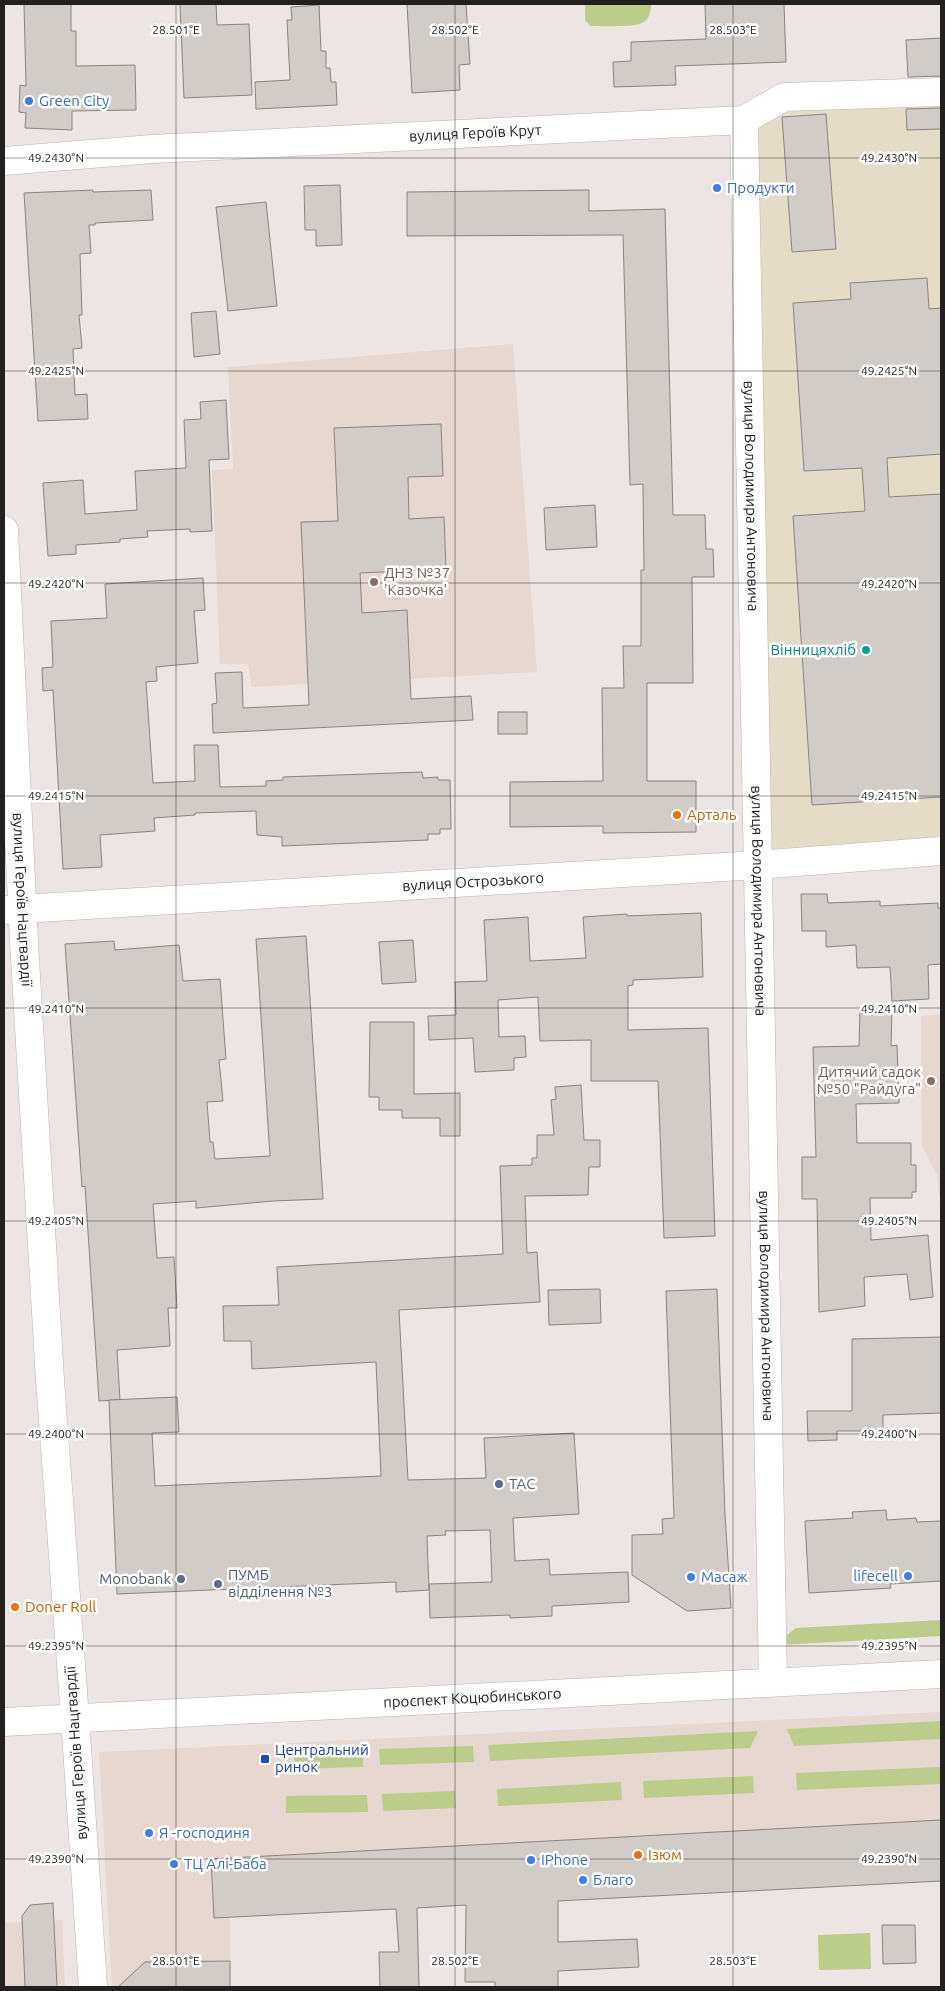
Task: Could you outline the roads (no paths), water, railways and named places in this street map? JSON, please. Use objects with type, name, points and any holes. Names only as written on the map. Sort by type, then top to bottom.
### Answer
[{"type":"street","name":"вулиця Героїв Крут","points":[[4,161],[152,149],[744,120],[784,97],[941,92]]},
{"type":"street","name":"вулиця Володимира Антоновича","points":[[744,120],[773,1682]]},
{"type":"street","name":"вулиця Героїв Нацгвардії","points":[[4,530],[13,909],[50,1380],[93,1987]]},
{"type":"street","name":"вулиця Острозького","points":[[13,909],[757,865],[941,851]]},
{"type":"street","name":"проспект Коцюбинського","points":[[4,1722],[941,1674]]},
{"type":"place","name":"Green City","points":[[29,101]]},
{"type":"place","name":"Продукти","points":[[717,188]]},
{"type":"place","name":"ДНЗ №37 'Казочка'","points":[[374,582]]},
{"type":"place","name":"Вінницяхліб","points":[[866,650]]},
{"type":"place","name":"Арталь","points":[[677,815]]},
{"type":"place","name":"Дитячий садок №50 \"Райдуга\"","points":[[931,1081]]},
{"type":"place","name":"ТАС","points":[[499,1484]]},
{"type":"place","name":"lifecell","points":[[908,1576]]},
{"type":"place","name":"Масаж","points":[[691,1577]]},
{"type":"place","name":"Monobank","points":[[181,1579]]},
{"type":"place","name":"ПУМБ відділення №3","points":[[218,1584]]},
{"type":"place","name":"Doner Roll","points":[[15,1607]]},
{"type":"place","name":"Центральний ринок","points":[[265,1759]]},
{"type":"place","name":"Я -господиня","points":[[149,1833]]},
{"type":"place","name":"Ізюм","points":[[638,1855]]},
{"type":"place","name":"IPhone","points":[[531,1860]]},
{"type":"place","name":"ТЦ Алі-Баба","points":[[174,1864]]},
{"type":"place","name":"Благо","points":[[583,1880]]}]
